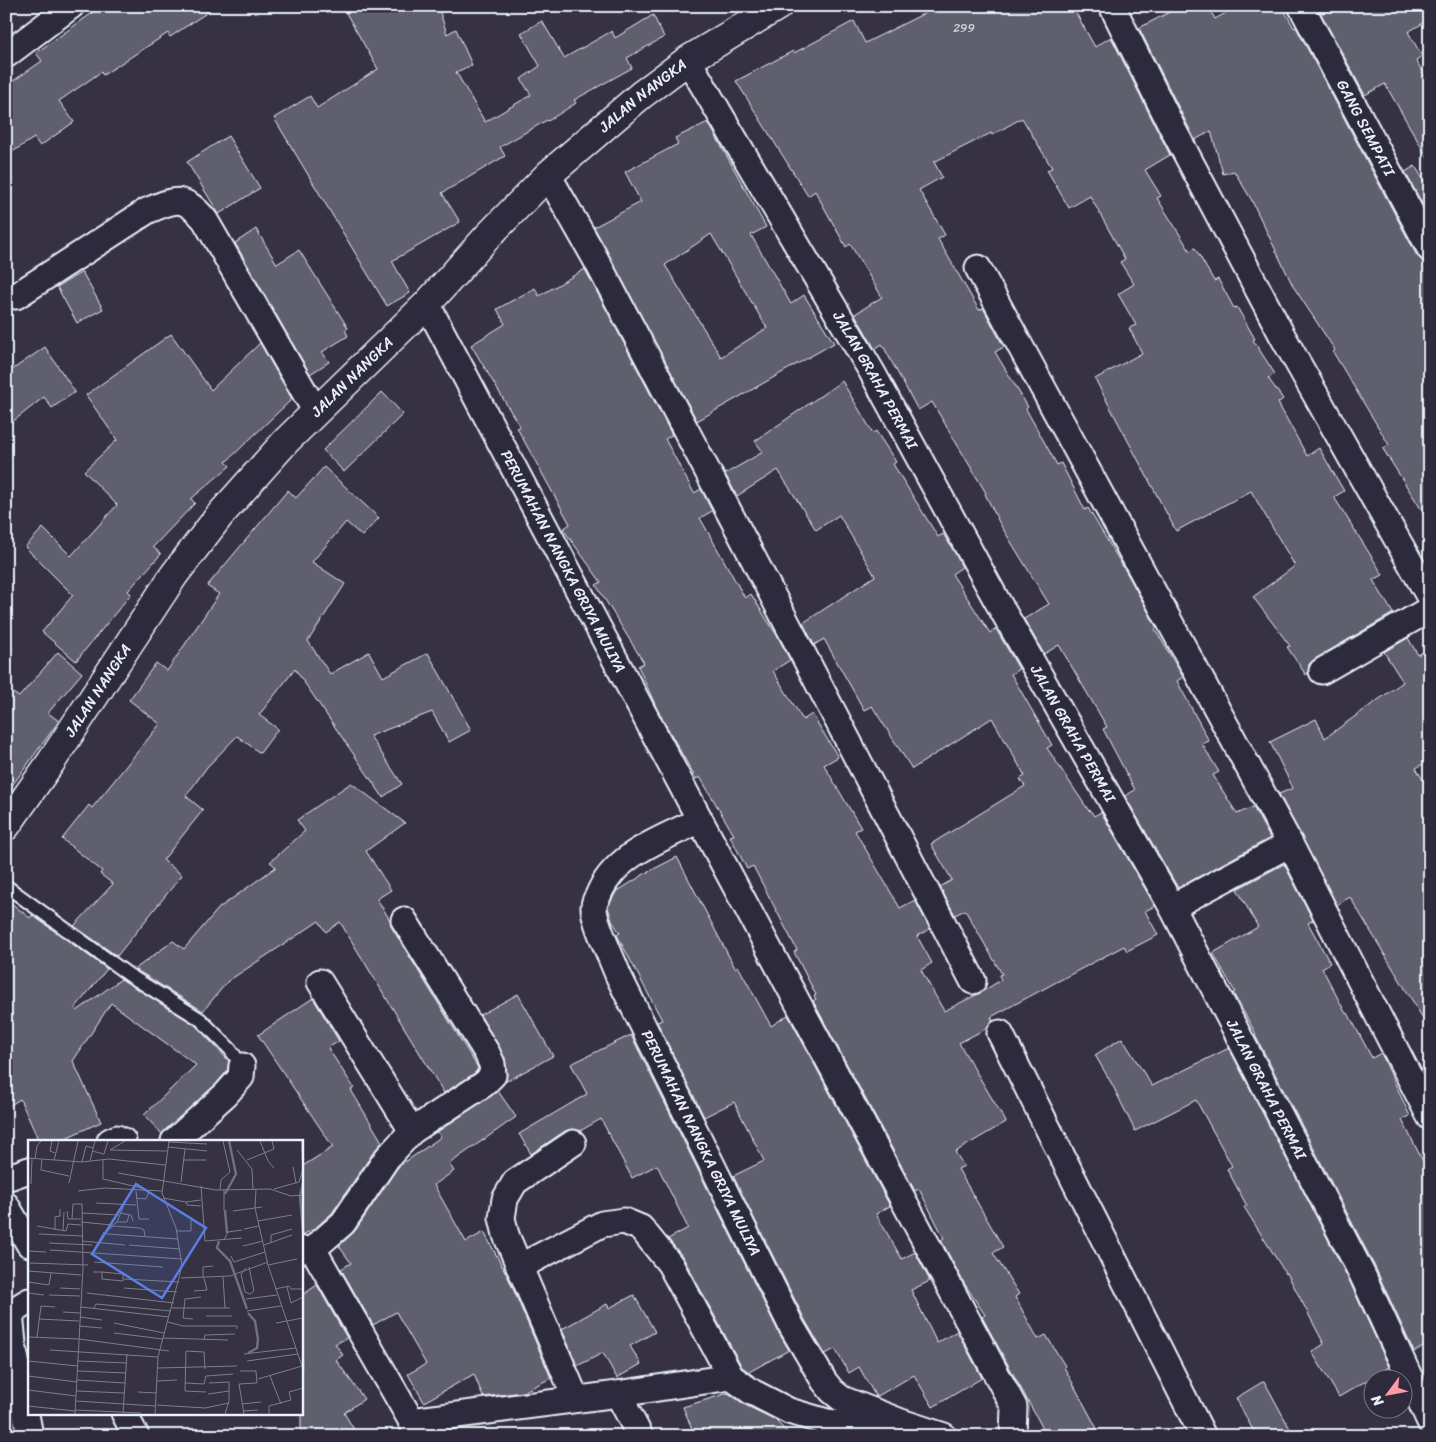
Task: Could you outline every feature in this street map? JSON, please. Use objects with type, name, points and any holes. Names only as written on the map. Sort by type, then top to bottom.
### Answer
[{"type":"main road","name":"JALAN NANGKA","points":[[6,826],[51,762],[174,575],[220,515],[286,441],[427,304],[488,236],[548,174],[642,95],[688,60],[778,6]]},
{"type":"street","points":[[6,55],[71,6]]},
{"type":"street","points":[[1112,6],[1174,131],[1282,335],[1430,598]]},
{"type":"street","name":"GANG SEMPATI","points":[[1300,6],[1430,249]]},
{"type":"street","name":"JALAN GRAHA PERMAI","points":[[688,60],[867,364],[996,600],[1172,907],[1362,1274],[1430,1422]]},
{"type":"street","points":[[548,174],[594,256],[973,981]]},
{"type":"street","points":[[16,296],[147,211],[171,201],[181,201],[198,211],[205,220],[316,412]]},
{"type":"street","points":[[978,268],[1290,844],[1430,1117]]},
{"type":"street","name":"PERUMAHAN NANGKA GRIYA MULIYA","points":[[427,304],[1014,1407],[1013,1436]]},
{"type":"street","points":[[1322,670],[1430,609]]},
{"type":"street","name":"PERUMAHAN NANGKA GRIYA MULIYA","points":[[700,820],[632,854],[612,872],[600,889],[594,906],[596,918],[615,967],[792,1327],[824,1381],[832,1392],[842,1399],[944,1436]]},
{"type":"street","points":[[1172,907],[1290,844]]},
{"type":"street","points":[[404,920],[487,1053],[494,1070],[490,1079],[484,1084],[412,1131],[387,1158],[343,1223],[307,1249],[416,1428],[576,1399],[731,1377]]},
{"type":"street","points":[[320,982],[412,1131]]},
{"type":"street","points":[[1000,1033],[1204,1436]]},
{"type":"street","points":[[175,1140],[226,1094],[240,1077],[242,1066]]},
{"type":"street","points":[[573,1143],[515,1182],[505,1199],[502,1218],[506,1234],[576,1399]]},
{"type":"street","points":[[6,1178],[28,1170]]},
{"type":"street","points":[[6,1205],[28,1242]]},
{"type":"street","points":[[520,1267],[602,1224],[624,1221],[641,1228],[670,1264],[731,1377],[752,1392],[830,1429],[872,1428],[893,1436]]},
{"type":"street","points":[[15,1309],[13,1344],[30,1436]]},
{"type":"street","points":[[618,1394],[640,1436]]},
{"type":"street","points":[[125,1414],[136,1436]]},
{"type":"lane","points":[[6,886],[129,976],[200,1019],[230,1049],[242,1066]]},
{"type":"building","points":[[102,6],[217,6],[170,37],[168,33],[103,75],[101,72],[59,101],[74,122],[40,146],[34,138],[6,156],[6,86],[42,61],[36,53]]},
{"type":"building","points":[[342,6],[438,6],[447,34],[456,29],[472,65],[456,72],[485,122],[531,95],[521,79],[540,66],[521,33],[542,21],[564,58],[612,31],[615,38],[653,15],[664,37],[627,58],[632,68],[574,100],[576,103],[548,121],[500,147],[505,156],[442,193],[460,222],[392,261],[410,293],[387,306],[274,118],[310,96],[317,108],[378,69]]},
{"type":"building","points":[[939,6],[1072,6],[1095,47],[1111,37],[1170,155],[1145,170],[1161,196],[1157,198],[1190,251],[1195,248],[1214,281],[1218,279],[1234,308],[1237,307],[1255,339],[1253,340],[1275,374],[1268,378],[1283,399],[1278,403],[1307,456],[1319,448],[1344,491],[1334,497],[1383,575],[1373,580],[1393,613],[1315,659],[1309,664],[1306,675],[1287,647],[1290,646],[1253,597],[1295,566],[1251,491],[1176,531],[1095,379],[1142,353],[1129,328],[1136,325],[1118,294],[1134,284],[1120,262],[1125,259],[1090,196],[1069,208],[1047,170],[1052,168],[1022,118],[992,135],[991,133],[934,162],[942,177],[919,190],[945,235],[938,239],[979,310],[983,308],[1004,347],[995,352],[1028,407],[1026,409],[1057,465],[1061,463],[1085,510],[1088,508],[1128,575],[1157,628],[1155,629],[1183,677],[1177,681],[1209,741],[1202,744],[1219,772],[1213,775],[1237,814],[1253,807],[1270,838],[1178,888],[1125,796],[1135,790],[1103,729],[1107,727],[1059,645],[1044,654],[1024,619],[1049,604],[1000,524],[986,493],[932,402],[918,410],[882,344],[875,349],[855,314],[882,297],[850,244],[846,247],[815,191],[808,196],[736,81],[854,21],[865,43]]},
{"type":"building","points":[[1181,6],[1208,6],[1215,19],[1238,6],[1282,6],[1294,28],[1296,27],[1417,256],[1423,261],[1430,263],[1430,523],[1383,449],[1389,445],[1333,352],[1335,350],[1293,286],[1251,199],[1234,171],[1223,174],[1211,131],[1195,140],[1139,28]]},
{"type":"building","points":[[1334,6],[1430,6],[1430,19],[1408,32],[1422,56],[1416,60],[1430,85],[1430,162],[1385,84],[1365,95],[1321,14]]},
{"type":"building","points":[[708,122],[766,227],[751,235],[791,304],[804,295],[834,343],[697,421],[594,227],[641,202],[625,172],[678,144],[675,138]],"holes":[[[711,234],[767,328],[721,357],[665,265]]]},
{"type":"building","points":[[228,136],[260,188],[219,214],[187,162]]},
{"type":"building","points":[[1415,166],[1430,190],[1430,218],[1405,172]]},
{"type":"building","points":[[256,229],[277,264],[299,250],[348,328],[345,330],[348,336],[322,352],[329,362],[310,374],[235,243]]},
{"type":"building","points":[[585,269],[672,435],[665,439],[694,493],[701,489],[712,511],[700,518],[745,598],[751,594],[790,660],[773,671],[803,720],[812,714],[838,757],[824,765],[861,828],[855,831],[900,908],[915,900],[930,929],[917,936],[932,963],[921,970],[944,1011],[1001,980],[999,975],[1002,974],[965,910],[955,915],[940,887],[952,880],[931,844],[1025,786],[1020,779],[1025,776],[992,718],[912,769],[872,706],[864,710],[824,639],[814,645],[803,623],[875,576],[839,515],[816,530],[778,470],[737,496],[725,474],[763,452],[755,441],[842,381],[873,433],[876,431],[896,462],[893,464],[938,537],[943,534],[954,551],[962,567],[952,574],[990,633],[996,629],[1019,669],[1011,674],[1052,745],[1047,748],[1089,811],[1094,816],[1101,812],[1155,906],[1145,911],[1158,935],[1127,951],[1124,946],[991,1017],[993,1021],[987,1028],[959,1043],[1006,1122],[955,1152],[964,1166],[958,1169],[1003,1247],[993,1253],[1019,1294],[1015,1297],[1038,1339],[1046,1335],[1065,1366],[1101,1436],[1047,1436],[982,1317],[985,1315],[964,1283],[941,1240],[944,1238],[919,1189],[915,1191],[813,1001],[816,999],[814,996],[816,995],[794,952],[797,950],[753,866],[747,869],[730,836],[734,835],[700,777],[696,779],[657,709],[638,666],[644,663],[596,585],[601,582],[563,529],[570,524],[517,428],[520,427],[471,345],[505,324],[497,309],[535,288],[539,296]]},
{"type":"building","points":[[82,272],[103,309],[77,323],[57,287]]},
{"type":"building","points":[[171,334],[211,390],[260,343],[292,399],[226,462],[230,466],[191,499],[195,503],[153,547],[161,554],[128,591],[131,594],[76,661],[42,632],[73,595],[25,547],[43,528],[71,556],[117,505],[84,471],[117,440],[86,395]]},
{"type":"building","points":[[45,347],[75,392],[52,408],[44,397],[6,427],[6,374]]},
{"type":"building","points":[[382,392],[403,414],[344,472],[323,450]]},
{"type":"building","points":[[324,467],[379,518],[362,536],[346,522],[312,562],[345,584],[308,641],[330,674],[369,652],[383,677],[428,653],[471,730],[449,742],[432,712],[370,736],[402,784],[383,797],[295,669],[259,715],[278,729],[260,753],[237,736],[207,767],[186,796],[203,810],[163,860],[182,875],[117,956],[74,926],[113,884],[100,874],[102,871],[62,839],[89,805],[92,808],[160,724],[129,700],[156,663],[167,671],[219,594],[207,586],[288,490],[296,498]]},
{"type":"building","points":[[1408,638],[1418,655],[1430,648],[1430,760],[1416,768],[1430,792],[1430,1030],[1350,897],[1337,905],[1279,794],[1293,788],[1270,742],[1316,719],[1325,738],[1403,682],[1384,652]]},
{"type":"building","points":[[58,652],[82,673],[48,713],[59,721],[6,794],[6,688],[19,697]]},
{"type":"building","points":[[351,783],[405,823],[366,851],[391,890],[377,899],[390,920],[392,928],[478,1068],[475,1073],[444,1093],[340,922],[326,932],[319,921],[228,981],[203,1011],[135,969],[173,941],[184,949],[219,908],[276,867],[270,862],[305,831],[297,820]]},
{"type":"building","points":[[677,857],[735,968],[738,966],[771,1026],[788,1015],[890,1206],[876,1214],[902,1259],[915,1252],[930,1281],[911,1290],[937,1343],[957,1331],[982,1378],[933,1407],[914,1375],[876,1397],[859,1367],[849,1373],[835,1349],[825,1354],[805,1320],[733,1176],[764,1161],[734,1102],[704,1117],[657,1022],[662,1020],[617,935],[620,933],[612,921],[608,907],[616,892],[646,873]]},
{"type":"building","points":[[1284,864],[1313,920],[1308,923],[1330,963],[1322,968],[1372,1058],[1381,1053],[1410,1116],[1402,1120],[1430,1175],[1430,1343],[1414,1352],[1375,1267],[1256,1034],[1233,993],[1235,992],[1213,953],[1258,927],[1237,889]]},
{"type":"building","points":[[6,899],[30,918],[32,915],[107,969],[75,1008],[77,1011],[121,979],[195,1025],[229,1061],[227,1071],[216,1084],[162,1134],[144,1115],[196,1065],[111,1003],[73,1061],[101,1122],[61,1140],[39,1140],[20,1099],[6,1108]]},
{"type":"building","points":[[518,994],[553,1056],[505,1082],[507,1074],[505,1058],[480,1015]]},
{"type":"building","points":[[313,998],[339,1041],[328,1048],[354,1088],[351,1090],[382,1142],[332,1213],[314,1229],[302,1235],[302,1166],[333,1147],[258,1035]]},
{"type":"building","points":[[631,1035],[789,1350],[749,1372],[742,1367],[683,1257],[668,1239],[688,1228],[657,1165],[632,1178],[601,1119],[580,1131],[573,1129],[565,1131],[531,1154],[519,1134],[587,1094],[571,1064]]},
{"type":"building","points":[[1122,1038],[1152,1086],[1229,1048],[1349,1280],[1389,1367],[1384,1370],[1364,1370],[1364,1382],[1339,1397],[1312,1352],[1324,1344],[1287,1273],[1244,1207],[1247,1206],[1227,1169],[1232,1166],[1196,1100],[1135,1131],[1095,1055]]},
{"type":"building","points":[[498,1091],[516,1117],[449,1164],[454,1171],[434,1185],[466,1242],[484,1232],[508,1277],[551,1378],[523,1392],[483,1397],[474,1374],[424,1402],[408,1374],[426,1364],[396,1312],[373,1325],[341,1269],[351,1263],[339,1246],[355,1231],[398,1167],[441,1137],[437,1132]]},
{"type":"building","points":[[317,1285],[347,1338],[335,1344],[343,1355],[336,1360],[364,1399],[344,1413],[358,1436],[301,1436],[302,1295]]},
{"type":"building","points":[[634,1295],[655,1332],[630,1346],[641,1364],[617,1378],[603,1353],[577,1366],[562,1329],[607,1304],[609,1308]]},
{"type":"building","points":[[1264,1381],[1294,1436],[1256,1436],[1236,1398]]},
{"type":"building","points":[[728,1393],[745,1405],[774,1419],[791,1436],[695,1436],[683,1407]]}]
